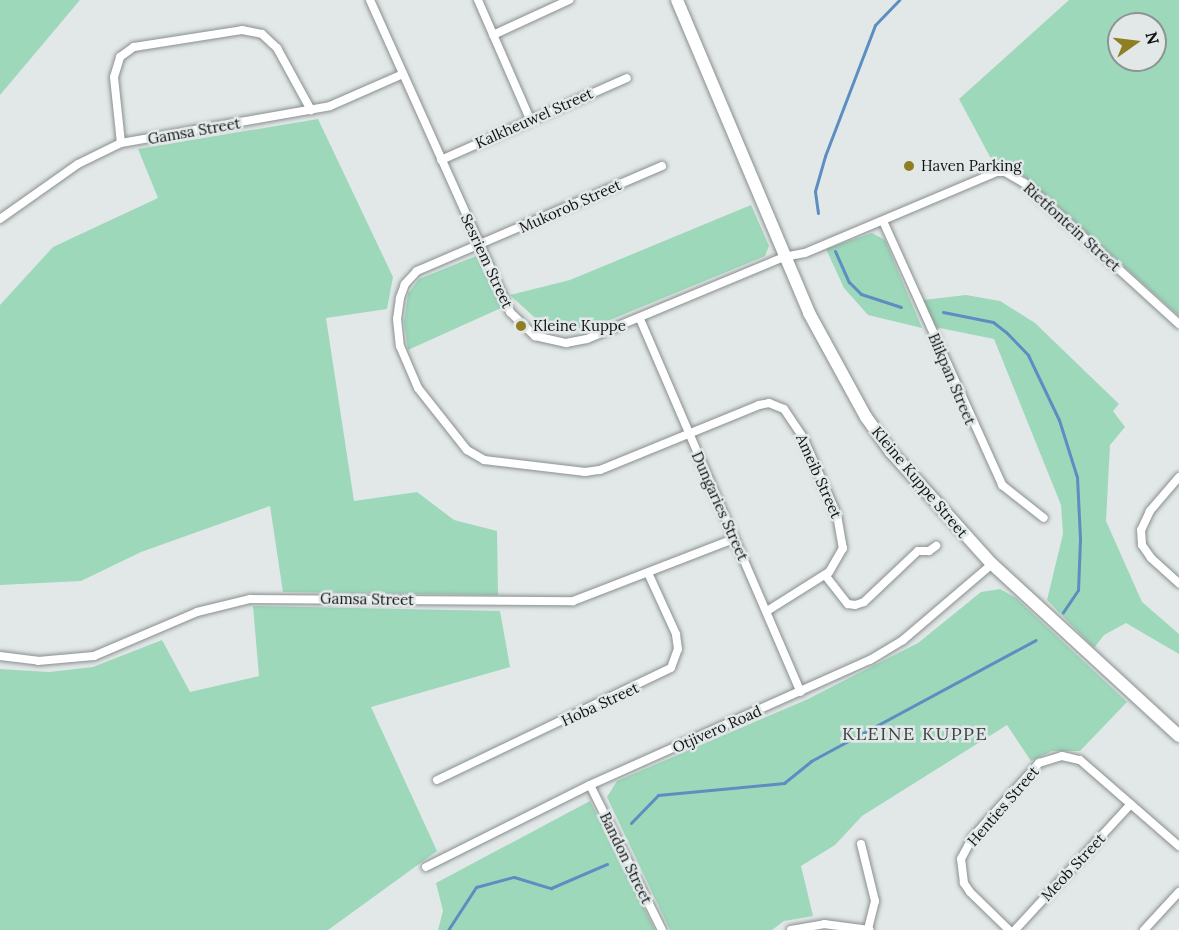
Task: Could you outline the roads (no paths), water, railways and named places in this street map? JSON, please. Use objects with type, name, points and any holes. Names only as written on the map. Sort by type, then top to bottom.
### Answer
[{"type":"street","name":"Sesriem Street","points":[[369,0],[510,312],[536,336],[566,343],[640,319],[784,256]]},
{"type":"street","points":[[478,0],[530,119]]},
{"type":"street","points":[[494,35],[569,0]]},
{"type":"street","name":"Kleine Kuppe Street","points":[[676,0],[827,352],[866,417],[891,452],[992,564],[1179,736]]},
{"type":"street","points":[[121,143],[116,67],[126,50],[134,47],[242,30],[262,34],[278,48],[311,110]]},
{"type":"street","name":"Gamsa Street","points":[[0,219],[78,164],[121,143],[311,110],[403,74]]},
{"type":"street","name":"Kalkheuwel Street","points":[[441,160],[627,78]]},
{"type":"street","name":"Mukorob Street","points":[[662,166],[417,271],[405,284],[397,319],[400,346],[418,388],[467,450],[484,460],[585,472],[614,465],[688,434]]},
{"type":"street","name":"Rietfontein Street","points":[[784,256],[805,253],[997,172],[1012,174],[1179,324]]},
{"type":"street","name":"Blikpan Street","points":[[883,221],[996,475],[1018,501],[1044,518]]},
{"type":"street","name":"Dungaries Street","points":[[640,319],[801,692]]},
{"type":"street","name":"Ameib Street","points":[[688,434],[764,404],[784,409],[803,437],[844,536],[840,556],[825,575],[767,611]]},
{"type":"street","points":[[1179,477],[1150,511],[1141,530],[1142,545],[1151,558],[1179,583]]},
{"type":"street","name":"Gamsa Street","points":[[0,656],[38,661],[94,656],[197,612],[250,599],[557,602],[591,597],[734,539]]},
{"type":"street","points":[[825,575],[848,604],[855,605],[864,602],[918,551],[929,551],[936,546]]},
{"type":"street","name":"Otjivero Road","points":[[426,867],[590,785],[801,692],[903,640],[992,564]]},
{"type":"street","name":"Hoba Street","points":[[437,780],[671,668],[678,649],[676,634],[649,575]]},
{"type":"street","name":"Henties Street","points":[[1009,930],[970,892],[962,877],[961,859],[972,838],[1039,763],[1062,756],[1080,760],[1179,846]]},
{"type":"street","name":"Bandon Street","points":[[590,785],[662,930]]},
{"type":"street","name":"Meob Street","points":[[1015,930],[1131,804]]},
{"type":"street","points":[[791,930],[824,924],[869,929],[874,901],[861,844]]},
{"type":"street","points":[[1144,930],[1179,892]]},
{"type":"waterway","points":[[818,213],[815,191],[825,156],[875,25],[899,0]]},
{"type":"waterway","points":[[835,251],[849,282],[861,294],[901,307]]},
{"type":"waterway","points":[[943,312],[993,322],[1006,332],[1028,355],[1059,420],[1077,477],[1080,539],[1078,590],[1063,612]]},
{"type":"waterway","points":[[631,823],[658,795],[784,783],[811,761],[1036,640]]},
{"type":"waterway","points":[[448,930],[476,887],[514,877],[551,888],[607,864]]},
{"type":"place","name":"Haven Parking","points":[[909,166]]},
{"type":"place","name":"Kleine Kuppe","points":[[521,326]]},
{"type":"district","name":"KLEINE KUPPE","points":[[915,734]]}]
